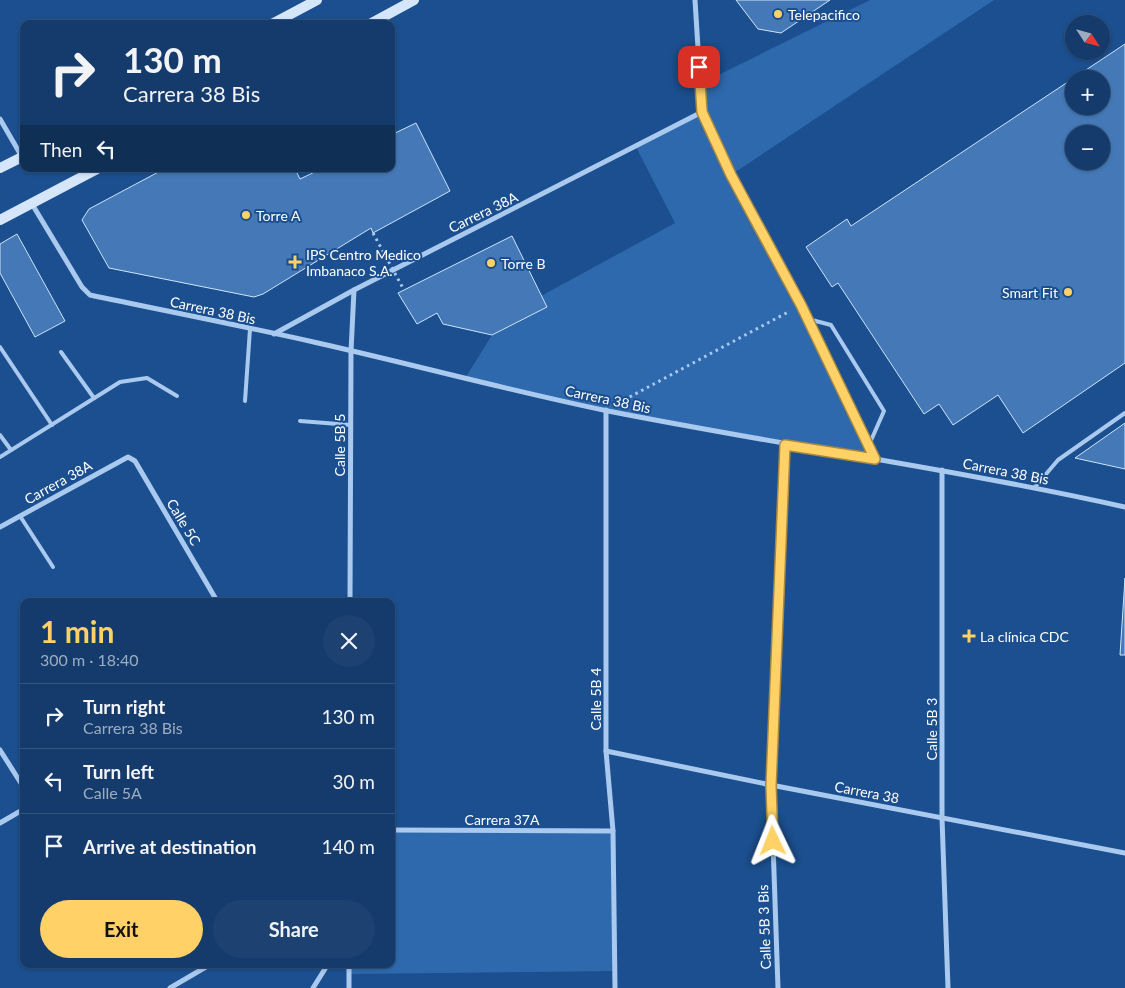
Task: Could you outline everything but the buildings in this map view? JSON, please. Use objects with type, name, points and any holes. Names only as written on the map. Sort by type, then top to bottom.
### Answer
[{"type":"main road","points":[[280,20],[317,0]]},
{"type":"main road","points":[[377,20],[414,0]]},
{"type":"main road","points":[[0,168],[20,158]]},
{"type":"main road","points":[[0,220],[91,172]]},
{"type":"street","points":[[695,0],[702,112],[731,175],[808,319],[875,459]]},
{"type":"street","name":"Carrera 38A","points":[[274,334],[354,290],[702,112]]},
{"type":"street","points":[[0,119],[20,151]]},
{"type":"street","name":"Carrera 38 Bis","points":[[32,204],[82,287],[90,295],[351,351],[464,380],[606,410],[785,445],[942,470],[1125,507]]},
{"type":"street","name":"Calle 5B 5","points":[[350,598],[351,351],[354,290]]},
{"type":"street","name":"Calle 5B 4","points":[[606,410],[606,751],[613,831],[616,988]]},
{"type":"street","name":"Calle 5B 3 Bis","points":[[778,988],[771,786],[785,445]]},
{"type":"street","name":"Carrera 38A","points":[[0,527],[128,457]]},
{"type":"street","name":"Calle 5C","points":[[128,457],[135,461],[215,598]]},
{"type":"street","name":"Calle 5B 3","points":[[942,470],[942,818],[948,988]]},
{"type":"street","points":[[0,750],[20,782]]},
{"type":"street","name":"Carrera 38","points":[[606,751],[771,786],[1125,853]]},
{"type":"street","points":[[0,823],[20,811]]},
{"type":"street","name":"Carrera 37A","points":[[395,830],[613,831]]},
{"type":"street","points":[[170,988],[204,968]]},
{"type":"street","points":[[313,988],[326,968]]},
{"type":"street","points":[[349,968],[349,988]]},
{"type":"lane","points":[[808,319],[831,324],[884,411],[869,445]]},
{"type":"lane","points":[[245,401],[250,329]]},
{"type":"lane","points":[[0,347],[52,425]]},
{"type":"lane","points":[[61,352],[94,398]]},
{"type":"lane","points":[[0,457],[120,382],[147,378],[177,396]]},
{"type":"lane","points":[[1035,488],[1058,460],[1125,413]]},
{"type":"lane","points":[[300,421],[351,425]]},
{"type":"lane","points":[[0,434],[11,450]]},
{"type":"lane","points":[[20,516],[53,567]]},
{"type":"path","points":[[373,233],[404,290]]},
{"type":"path","points":[[606,410],[801,305]]},
{"type":"shaded area","points":[[870,0],[994,0],[731,175],[801,305],[875,459],[785,445],[464,380],[492,335],[546,307],[541,296],[675,223],[636,147],[702,112],[700,84]]},
{"type":"shaded area","points":[[395,830],[613,831],[615,971],[349,974],[349,968],[395,968]]},
{"type":"place","name":"Telepacifico","points":[[778,14]]},
{"type":"place","name":"Torre A","points":[[246,215]]},
{"type":"place","name":"IPS Centro Medico Imbanaco S.A.","points":[[295,262]]},
{"type":"place","name":"Torre B","points":[[491,263]]},
{"type":"place","name":"Smart Fit","points":[[1068,292]]},
{"type":"place","name":"La clínica CDC","points":[[969,636]]},
{"type":"route","points":[[699,67],[702,112],[731,175],[801,305],[875,459],[785,445],[771,786],[773,841]]}]
